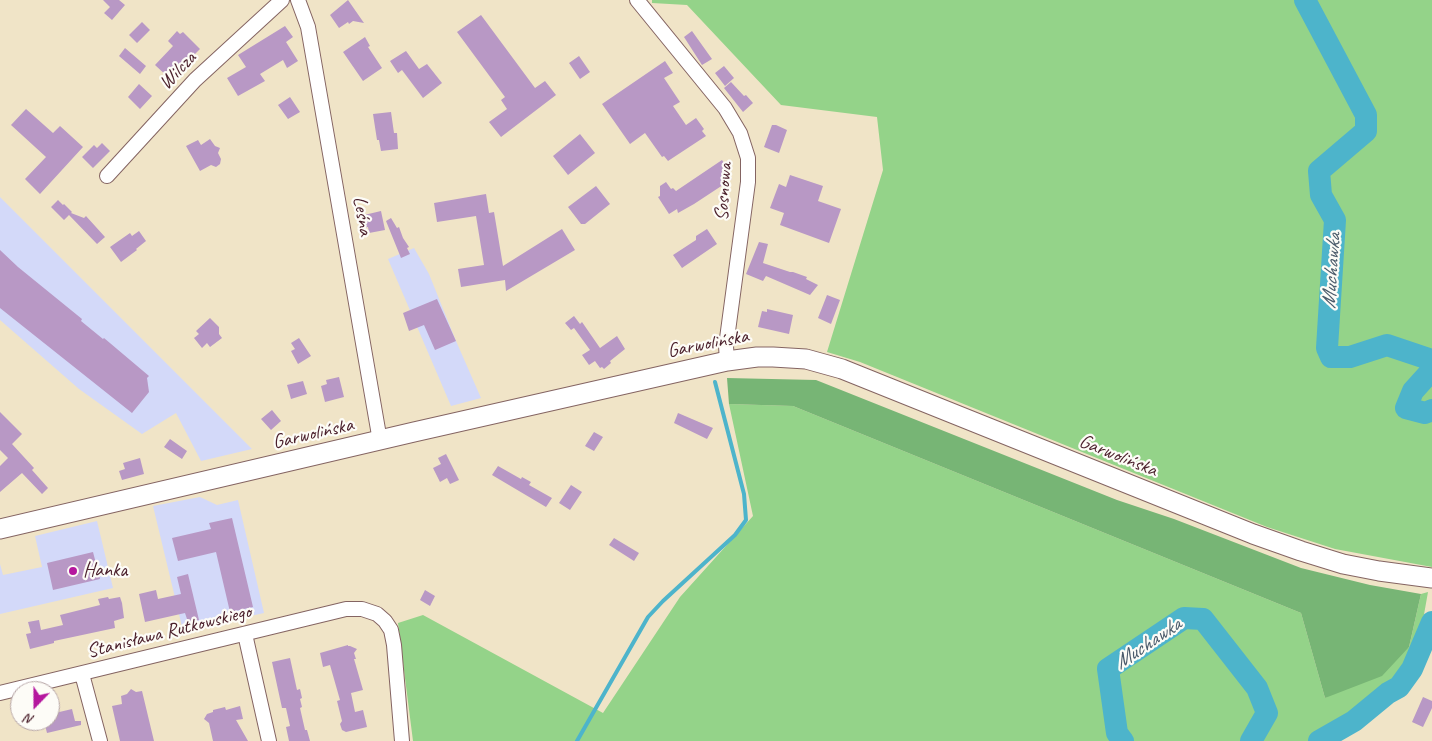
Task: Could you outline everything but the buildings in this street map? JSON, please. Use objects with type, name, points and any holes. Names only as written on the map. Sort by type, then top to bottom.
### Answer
[{"type":"main road","name":"Garwolińska","points":[[0,529],[727,361],[757,356],[788,357],[806,359],[842,369],[1301,552],[1344,564],[1432,578]]},
{"type":"street","name":"Wilcza","points":[[108,176],[196,80],[282,0]]},
{"type":"street","name":"Leśna","points":[[298,0],[308,26],[380,441]]},
{"type":"street","name":"Sosnowa","points":[[637,0],[725,108],[740,133],[748,158],[748,182],[726,346],[727,361]]},
{"type":"street","name":"Stanisława Rutkowskiego","points":[[0,693],[346,609],[362,609],[377,614],[391,630],[394,645],[402,741]]},
{"type":"street","points":[[245,634],[269,741]]},
{"type":"street","points":[[82,674],[100,741]]},
{"type":"shaded area","points":[[0,197],[252,449],[201,461],[176,413],[142,434],[79,389],[0,320]]},
{"type":"shaded area","points":[[414,248],[429,274],[481,398],[451,406],[388,259]]},
{"type":"shaded area","points":[[200,497],[217,505],[238,500],[264,613],[183,631],[153,506]]},
{"type":"shaded area","points":[[97,521],[113,588],[0,614],[0,564],[3,575],[42,567],[35,536]]},
{"type":"green space","points":[[652,0],[1432,0],[1432,567],[1335,549],[1267,527],[860,362],[827,352],[883,170],[877,117],[781,105],[687,5],[652,3]]},
{"type":"green space","points":[[727,378],[816,380],[1117,500],[1174,519],[1301,568],[1370,585],[1421,594],[1409,647],[1382,676],[1325,698],[1301,613],[793,406],[729,404]]},
{"type":"green space","points":[[729,404],[793,406],[1301,613],[1325,698],[1409,647],[1421,594],[1428,592],[1420,637],[1402,672],[1357,713],[1333,727],[1336,741],[413,741],[398,623],[423,615],[603,713],[680,597],[753,516]]},
{"type":"waterway","name":"Muchawka","points":[[1305,0],[1366,115],[1366,131],[1319,171],[1321,195],[1335,220],[1327,348],[1331,357],[1350,357],[1387,345],[1432,360]]},
{"type":"waterway","name":"Muchawka","points":[[1432,370],[1413,391],[1406,408],[1425,413],[1432,410]]},
{"type":"waterway","points":[[577,741],[648,617],[735,535],[746,520],[744,494],[715,382]]},
{"type":"waterway","name":"Muchawka","points":[[1123,741],[1117,733],[1108,669],[1184,618],[1203,619],[1257,688],[1267,713],[1251,741]]},
{"type":"waterway","name":"Muchawka","points":[[1319,741],[1354,721],[1388,693],[1399,687],[1412,669],[1432,622]]},
{"type":"place","name":"Hanka","points":[[73,571]]}]
